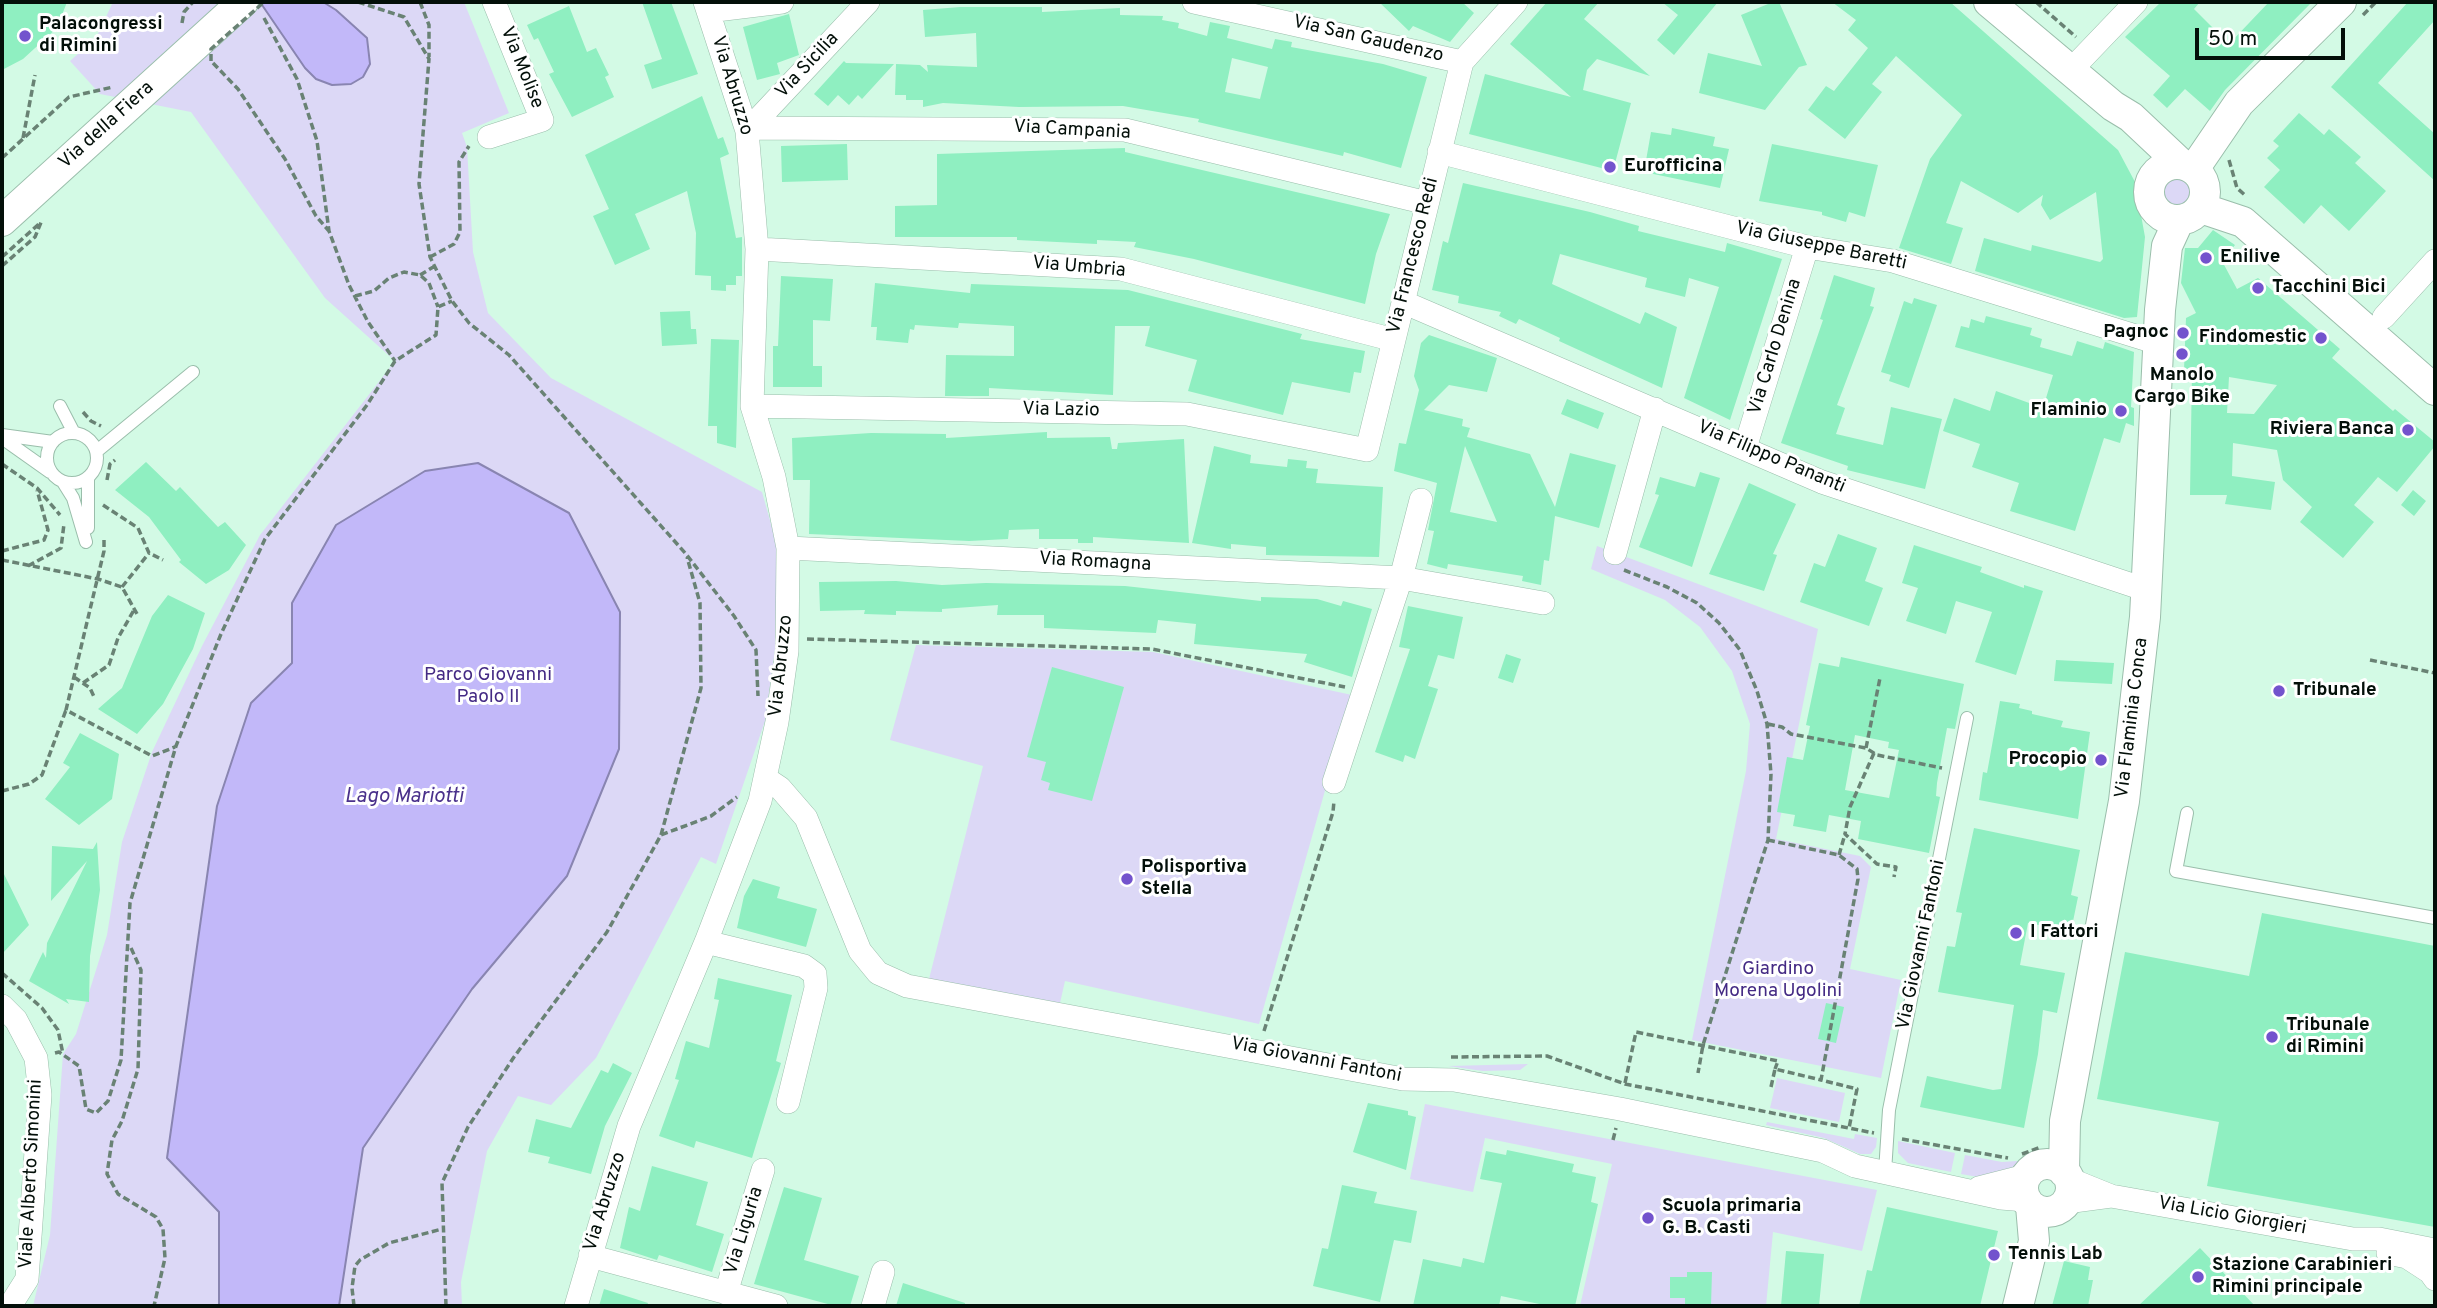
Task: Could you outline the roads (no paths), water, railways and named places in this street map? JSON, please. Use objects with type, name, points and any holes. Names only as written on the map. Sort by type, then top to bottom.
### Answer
[{"type":"street","name":"Via Molise","points":[[489,137],[542,120],[494,2]]},
{"type":"street","points":[[706,6],[782,2]]},
{"type":"street","name":"Via Sicilia","points":[[748,129],[868,2]]},
{"type":"street","name":"Via San Gaudenzo","points":[[1194,2],[1462,62],[1507,5]]},
{"type":"street","points":[[1253,2],[1271,18]]},
{"type":"street","points":[[1989,2],[2080,61],[2113,106],[2131,117],[2188,167],[2205,187],[2190,214]]},
{"type":"street","points":[[2080,61],[2136,2]]},
{"type":"street","points":[[2150,188],[2159,171],[2188,167],[2239,103],[2341,2]]},
{"type":"street","name":"Via Abruzzo","points":[[576,1306],[629,1126],[706,942],[777,722],[788,639],[788,548],[774,477],[752,406],[757,249],[748,129],[706,6]]},
{"type":"street","name":"Via della Fiera","points":[[2,221],[196,45],[253,10]]},
{"type":"street","name":"Via Francesco Redi","points":[[1367,450],[1462,62]]},
{"type":"street","points":[[2113,106],[2115,124],[2149,168],[2151,201],[2162,215],[2190,214],[2243,222],[2435,390]]},
{"type":"street","name":"Via Campania","points":[[748,129],[1125,130],[1427,203]]},
{"type":"street","name":"Via Giuseppe Baretti","points":[[1439,152],[1807,247],[1893,261],[2158,343]]},
{"type":"street","name":"Via Flaminia Conca","points":[[2150,188],[2152,261],[2160,310]]},
{"type":"street","name":"Via Flaminia Conca","points":[[2047,1184],[2065,1121],[2124,801],[2147,590],[2158,343],[2166,246],[2190,214]]},
{"type":"street","name":"Via Carlo Denina","points":[[1745,448],[1807,247]]},
{"type":"street","name":"Via Umbria","points":[[757,249],[1121,269],[1394,340]]},
{"type":"street","points":[[2384,317],[2435,261]]},
{"type":"street","name":"Via Filippo Pananti","points":[[1404,302],[1822,482],[2147,590]]},
{"type":"street","name":"Via Lazio","points":[[752,406],[1187,414],[1367,450]]},
{"type":"street","points":[[1615,553],[1655,409]]},
{"type":"street","points":[[1334,782],[1401,578],[1421,500]]},
{"type":"street","name":"Via Romagna","points":[[788,548],[1401,578],[1543,603]]},
{"type":"street","name":"Via Giovanni Fantoni","points":[[755,790],[790,819],[821,854],[860,951],[878,972],[907,986],[1403,1079],[1454,1080],[1620,1109],[1823,1151],[1855,1166],[1970,1189],[2047,1184]]},
{"type":"street","points":[[706,942],[804,966],[815,974],[816,988],[788,1102]]},
{"type":"street","name":"Viale Alberto Simonini","points":[[2,1006],[16,1020],[36,1058],[40,1095],[27,1279],[10,1306]]},
{"type":"street","name":"Via Liguria","points":[[726,1293],[763,1170]]},
{"type":"street","points":[[2018,1306],[2047,1184]]},
{"type":"street","name":"Via Licio Giorgieri","points":[[2047,1184],[2353,1239],[2379,1239],[2435,1250]]},
{"type":"street","name":"Via Licio Giorgieri","points":[[2353,1239],[2380,1251],[2407,1256],[2430,1272],[2435,1279]]},
{"type":"street","points":[[590,1255],[776,1306]]},
{"type":"street","points":[[873,1306],[883,1272]]},
{"type":"lane","points":[[97,451],[193,372]]},
{"type":"lane","points":[[50,472],[47,456],[63,436]]},
{"type":"lane","points":[[2,437],[88,438],[97,451],[97,466],[88,478],[86,502],[89,525],[86,542],[73,498],[63,482],[2,437]]},
{"type":"lane","points":[[63,482],[71,484],[88,478]]},
{"type":"lane","name":"Via Giovanni Fantoni","points":[[1885,1172],[1889,1110],[1967,718]]},
{"type":"lane","points":[[2187,813],[2176,871],[2435,918]]},
{"type":"water","points":[[260,2],[323,2],[336,10],[367,38],[370,64],[363,77],[351,84],[332,85],[316,79],[305,68]]},
{"type":"water","name":"Lago Mariotti","points":[[478,463],[569,513],[620,612],[619,749],[567,876],[472,989],[363,1148],[339,1306],[219,1306],[219,1212],[167,1158],[217,806],[251,703],[292,663],[292,603],[336,525],[425,471]]},
{"type":"place","name":"Palacongressi di Rimini","points":[[25,36]]},
{"type":"place","name":"Eurofficina","points":[[1610,167]]},
{"type":"place","name":"Enilive","points":[[2206,258]]},
{"type":"place","name":"Tacchini Bici","points":[[2258,288]]},
{"type":"place","name":"Pagnoc","points":[[2183,333]]},
{"type":"place","name":"Findomestic","points":[[2321,338]]},
{"type":"place","name":"Manolo Cargo Bike","points":[[2182,354]]},
{"type":"place","name":"Flaminio","points":[[2121,411]]},
{"type":"place","name":"Riviera Banca","points":[[2408,430]]},
{"type":"place","name":"Tribunale","points":[[2279,691]]},
{"type":"place","name":"Procopio","points":[[2101,760]]},
{"type":"place","name":"Polisportiva Stella","points":[[1127,879]]},
{"type":"place","name":"I Fattori","points":[[2016,933]]},
{"type":"place","name":"Tribunale di Rimini","points":[[2272,1037]]},
{"type":"place","name":"Scuola primaria G. B. Casti","points":[[1648,1218]]},
{"type":"place","name":"Tennis Lab","points":[[1994,1255]]},
{"type":"place","name":"Stazione Carabinieri Rimini principale","points":[[2198,1277]]},
{"type":"park label","name":"Parco Giovanni Paolo II","points":[[488,687]]},
{"type":"park label","name":"Giardino Morena Ugolini","points":[[1778,981]]}]
